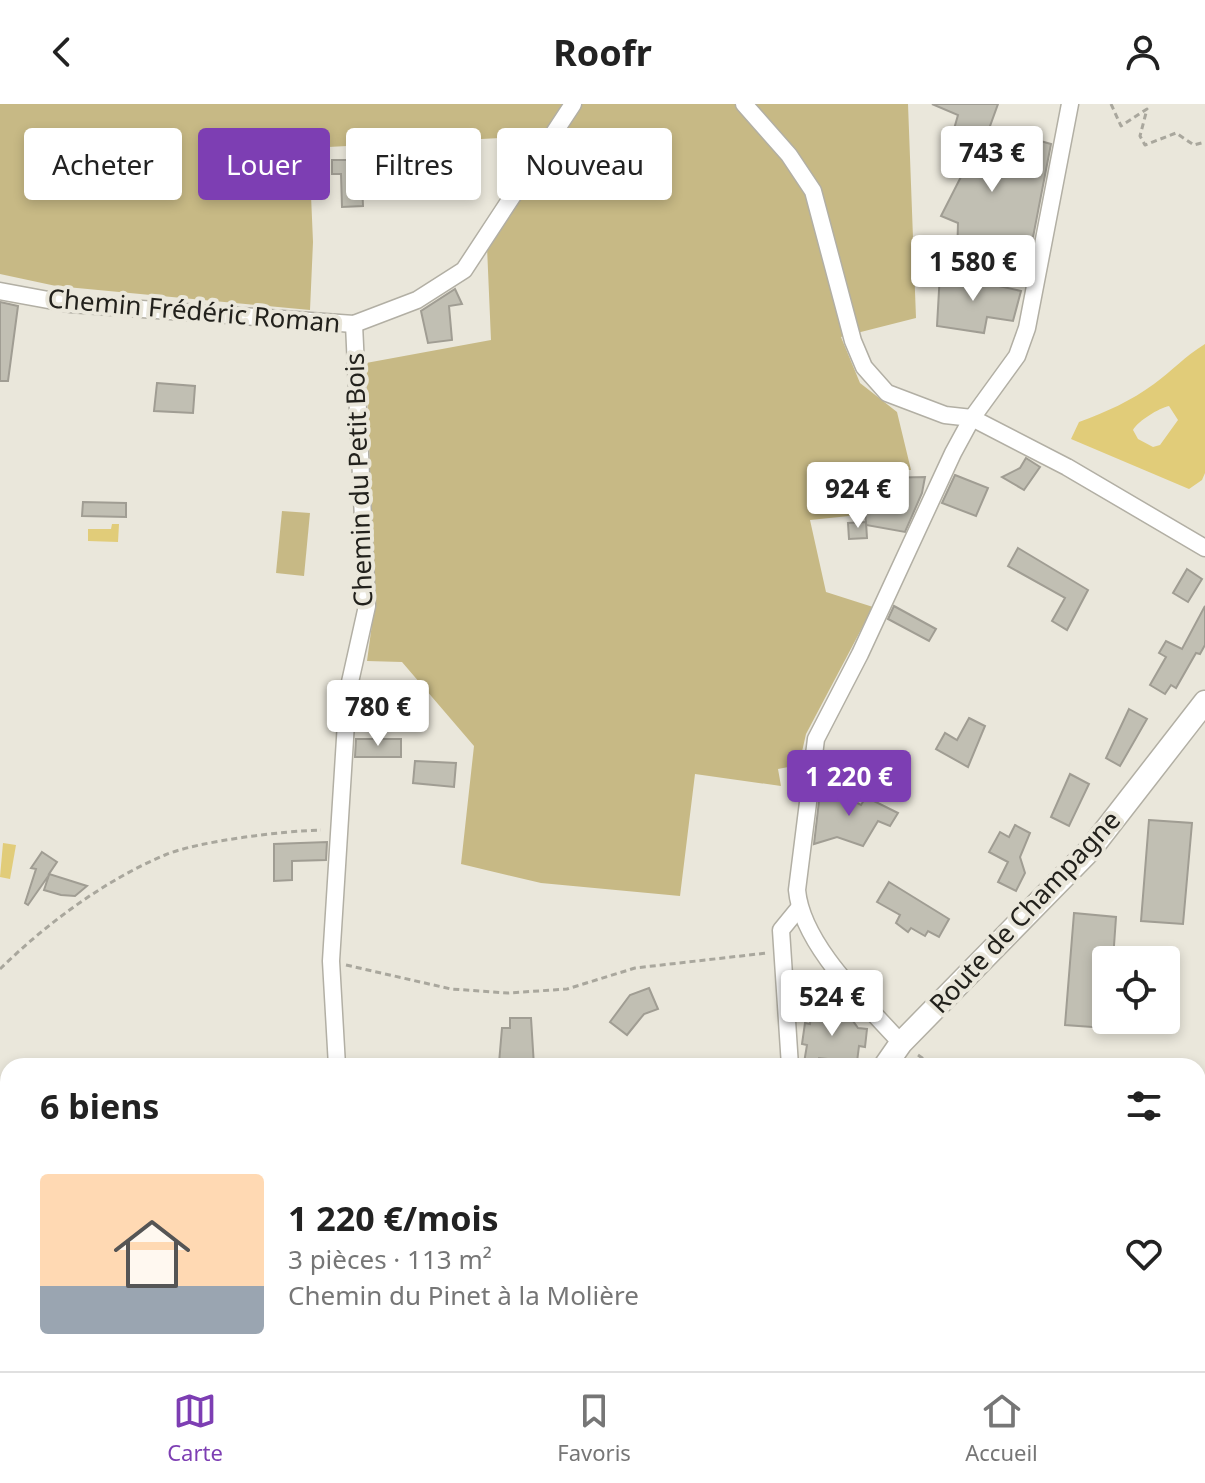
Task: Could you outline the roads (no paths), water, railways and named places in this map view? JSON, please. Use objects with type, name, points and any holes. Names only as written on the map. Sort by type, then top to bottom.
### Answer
[{"type":"street","name":"Chemin Frédéric Roman","points":[[0,291],[70,304],[354,324],[417,300],[464,270],[573,104]]},
{"type":"street","points":[[744,104],[789,155],[813,191],[853,341],[864,367],[887,393],[945,415],[972,418],[1067,467],[1205,548]]},
{"type":"street","points":[[901,1055],[817,944],[799,908],[797,890],[816,739],[972,418],[1017,356],[1027,328],[1070,104]]},
{"type":"street","name":"Chemin du Petit Bois","points":[[337,1058],[331,961],[348,691],[367,606],[354,324]]},
{"type":"street","name":"Route de Champagne","points":[[901,1055],[1090,850],[1205,702]]},
{"type":"street","points":[[790,1058],[781,930],[799,908]]}]
